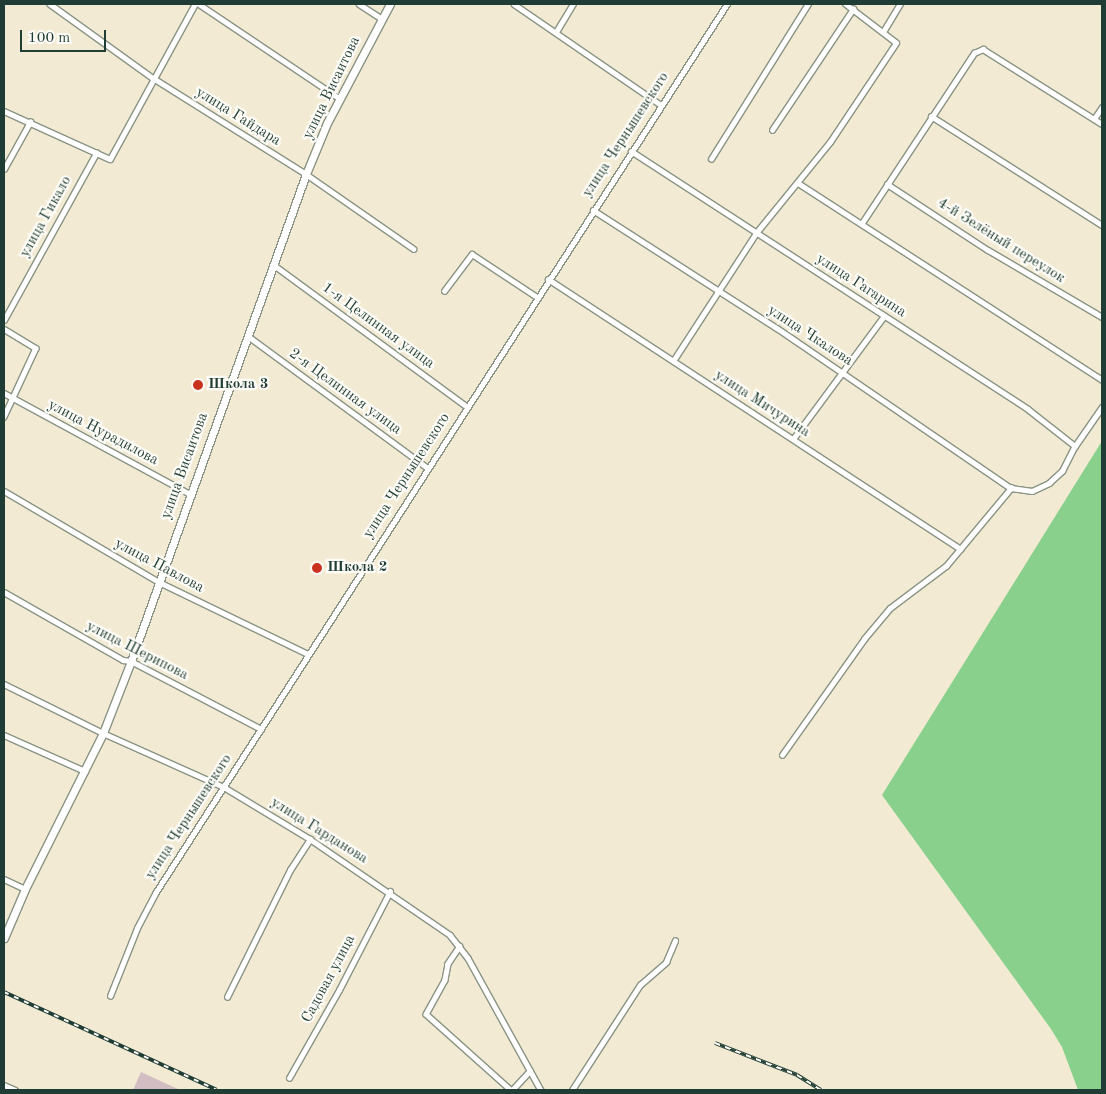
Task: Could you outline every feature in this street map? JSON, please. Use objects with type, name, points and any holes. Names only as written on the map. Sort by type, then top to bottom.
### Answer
[{"type":"street","name":"улица Гайдара","points":[[50,4],[153,78],[306,174],[414,249]]},
{"type":"street","points":[[4,112],[110,159],[195,4]]},
{"type":"street","points":[[200,4],[339,98]]},
{"type":"street","points":[[359,4],[382,18]]},
{"type":"street","name":"улица Висаитова","points":[[4,938],[25,889],[86,771],[103,733],[131,661],[306,174],[339,98],[390,4]]},
{"type":"street","points":[[514,4],[660,105]]},
{"type":"street","points":[[556,32],[573,4]]},
{"type":"street","name":"улица Чернышевского","points":[[110,996],[137,928],[156,892],[548,279],[727,4]]},
{"type":"street","points":[[711,159],[808,4]]},
{"type":"street","points":[[673,361],[756,233],[830,142],[896,43],[845,4]]},
{"type":"street","points":[[883,32],[900,4]]},
{"type":"street","points":[[772,130],[853,9]]},
{"type":"street","points":[[862,223],[974,53],[984,49],[1102,124]]},
{"type":"street","points":[[1094,119],[1102,107]]},
{"type":"street","points":[[931,116],[1102,224]]},
{"type":"street","points":[[4,169],[30,122]]},
{"type":"street","name":"улица Гагарина","points":[[631,150],[1028,408],[1075,446]]},
{"type":"street","name":"улица Гикало","points":[[4,320],[96,153]]},
{"type":"street","points":[[798,183],[1102,380]]},
{"type":"street","name":"4-й Зелёный переулок","points":[[887,184],[988,250],[1102,317]]},
{"type":"street","name":"улица Чкалова","points":[[593,210],[842,371],[1011,488]]},
{"type":"street","points":[[444,291],[472,254],[537,297]]},
{"type":"street","name":"1-я Целинная улица","points":[[274,265],[467,407]]},
{"type":"street","name":"улица Мичурина","points":[[548,279],[961,549]]},
{"type":"street","points":[[793,439],[884,316]]},
{"type":"street","points":[[4,329],[36,348],[4,417]]},
{"type":"street","name":"2-я Целинная улица","points":[[248,336],[428,468]]},
{"type":"street","name":"улица Нурадилова","points":[[4,393],[190,494]]},
{"type":"street","points":[[782,755],[864,639],[890,608],[946,566],[1011,488],[1032,491],[1049,483],[1062,470],[1075,446],[1102,406]]},
{"type":"street","name":"улица Павлова","points":[[4,491],[158,582],[308,654]]},
{"type":"street","name":"улица Шерипова","points":[[4,592],[123,660],[131,661],[261,729]]},
{"type":"street","name":"улица Гарданова","points":[[4,684],[103,733],[224,786],[310,839],[450,934],[460,946],[541,1090]]},
{"type":"street","points":[[4,735],[86,771]]},
{"type":"street","points":[[227,997],[290,870],[310,839]]},
{"type":"street","points":[[4,879],[25,889]]},
{"type":"street","name":"Садовая улица","points":[[289,1078],[390,892]]},
{"type":"street","points":[[572,1090],[640,985],[666,962],[675,941]]},
{"type":"street","points":[[460,946],[448,964],[445,980],[426,1014],[512,1090],[530,1071]]},
{"type":"street","points":[[4,1085],[15,1090]]},
{"type":"shaded area","points":[[141,1072],[180,1090],[133,1090]]},
{"type":"green space","points":[[1102,441],[1102,1090],[1078,1090],[1062,1047],[1051,1029],[882,795]]},
{"type":"railway","points":[[4,992],[217,1090]]},
{"type":"railway","points":[[715,1043],[797,1075],[821,1090]]},
{"type":"place","name":"Школа 3","points":[[198,385]]},
{"type":"place","name":"Школа 2","points":[[317,568]]}]
